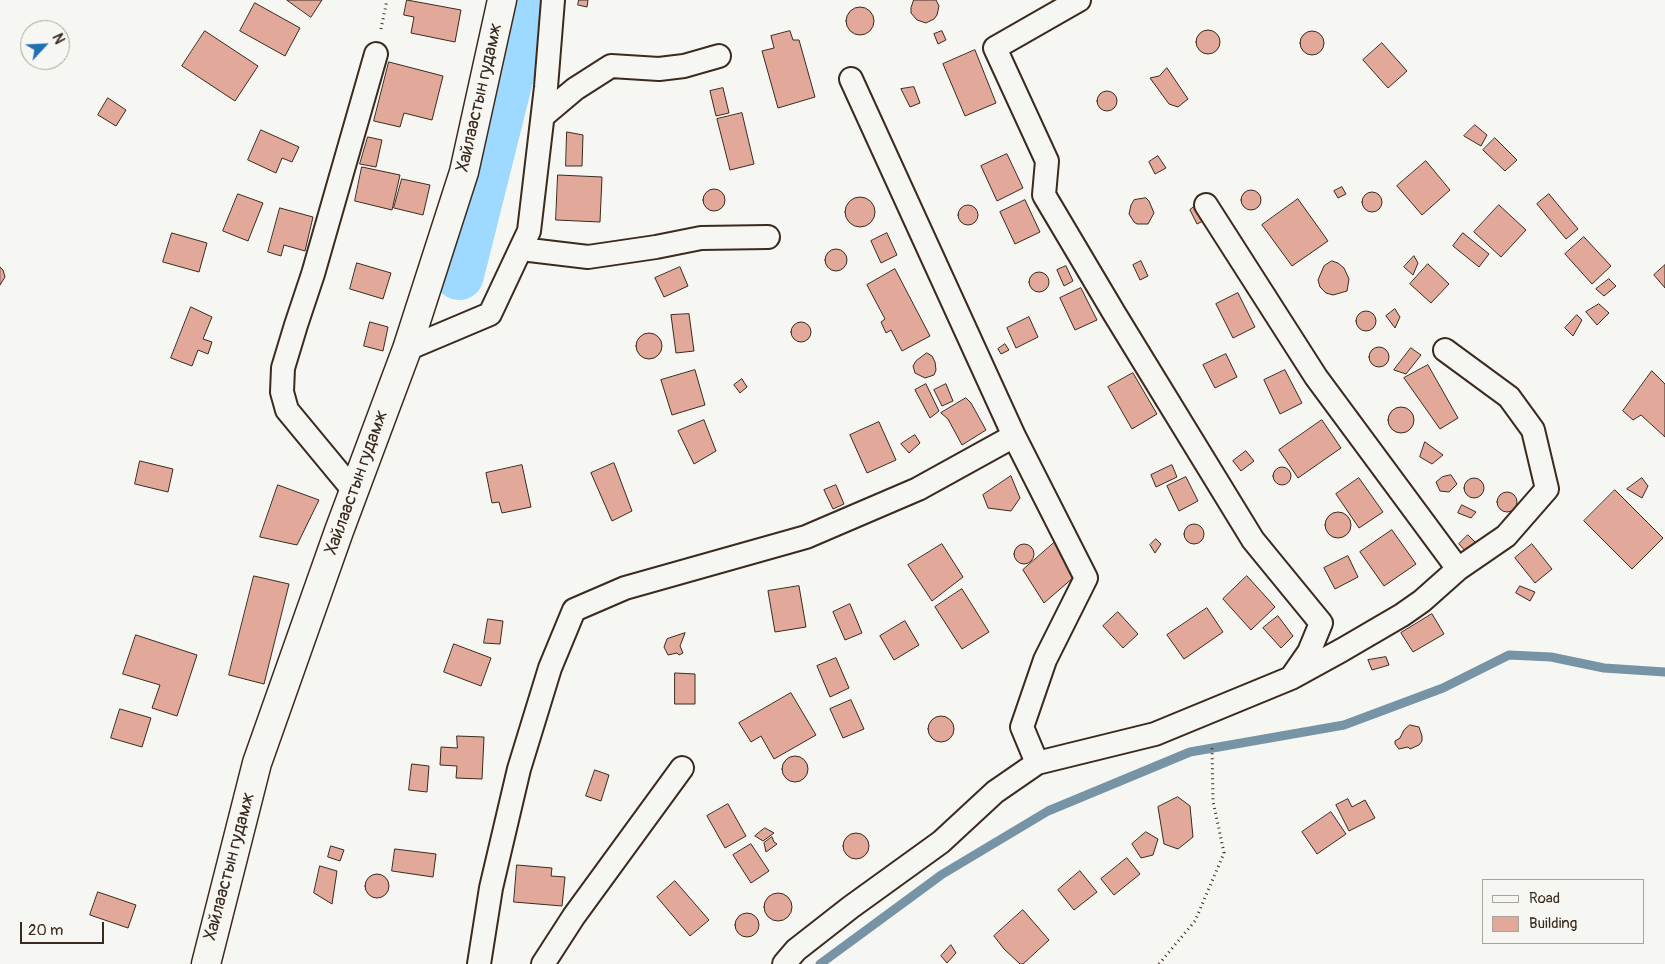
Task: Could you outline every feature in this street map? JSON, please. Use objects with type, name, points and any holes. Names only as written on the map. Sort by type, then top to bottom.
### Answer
[{"type":"main road","name":"Хайлаастын гудамж","points":[[206,964],[257,763],[407,349],[464,172],[502,0]]},
{"type":"street","points":[[407,349],[490,314],[529,231],[543,116],[553,0]]},
{"type":"street","points":[[1079,0],[995,48],[1047,161],[1044,195],[1253,540],[1321,623],[1309,652],[1291,678]]},
{"type":"street","points":[[354,491],[287,410],[282,392],[284,368],[376,54]]},
{"type":"street","points":[[543,116],[575,89],[611,66],[659,69],[684,66],[719,56]]},
{"type":"street","points":[[851,79],[1014,436],[1086,578],[1045,660],[1022,726],[1037,763]]},
{"type":"street","points":[[1206,205],[1316,377],[1458,569]]},
{"type":"street","points":[[521,249],[588,257],[701,238],[768,237]]},
{"type":"street","points":[[784,964],[796,950],[843,913],[941,842],[995,792],[1037,763],[1155,734],[1291,678],[1402,615],[1422,601],[1458,569],[1506,536],[1547,489],[1533,430],[1509,397],[1445,350]]},
{"type":"street","points":[[479,964],[491,888],[519,769],[550,668],[574,610],[625,588],[806,537],[918,489],[1014,436]]},
{"type":"street","points":[[543,964],[574,916],[682,768]]},
{"type":"path","points":[[1159,964],[1195,921],[1224,853],[1212,801],[1212,748]]},
{"type":"building","points":[[287,0],[322,0],[311,17]]},
{"type":"building","points":[[407,0],[461,10],[455,42],[411,33],[414,17],[404,15]]},
{"type":"building","points":[[579,0],[588,0],[587,7],[578,5]]},
{"type":"building","points":[[914,0],[936,0],[939,6],[934,19],[926,23],[917,20],[911,13]]},
{"type":"building","points":[[255,3],[300,28],[285,56],[240,31]]},
{"type":"building","points":[[860,7],[870,11],[874,21],[870,31],[860,35],[850,31],[846,21],[850,11]]},
{"type":"building","points":[[1208,30],[1217,33],[1220,42],[1217,51],[1208,54],[1199,51],[1196,42],[1199,33]]},
{"type":"building","points":[[205,31],[258,66],[235,101],[182,66]]},
{"type":"building","points":[[790,31],[793,40],[799,40],[815,97],[778,108],[762,51],[774,48],[771,36]]},
{"type":"building","points":[[942,31],[946,40],[938,44],[934,34]]},
{"type":"building","points":[[1312,31],[1317,32],[1323,38],[1323,48],[1317,54],[1312,55],[1307,54],[1301,48],[1300,43],[1301,38],[1307,32]]},
{"type":"building","points":[[1382,43],[1407,71],[1388,88],[1363,60]]},
{"type":"building","points":[[975,50],[996,103],[965,116],[943,64]]},
{"type":"building","points":[[389,62],[443,76],[432,120],[404,113],[400,127],[374,121]]},
{"type":"building","points":[[1167,68],[1188,99],[1178,107],[1169,104],[1150,78],[1159,76]]},
{"type":"building","points":[[914,87],[920,103],[910,107],[901,89]]},
{"type":"building","points":[[723,88],[729,113],[716,116],[710,91]]},
{"type":"building","points":[[1107,91],[1114,94],[1117,101],[1114,108],[1107,111],[1100,108],[1097,101],[1100,94]]},
{"type":"building","points":[[108,98],[126,110],[116,126],[98,115]]},
{"type":"building","points":[[742,113],[754,164],[730,170],[717,119]]},
{"type":"building","points":[[1475,125],[1487,135],[1481,146],[1464,136]]},
{"type":"building","points":[[261,130],[299,147],[292,162],[282,158],[276,173],[248,160]]},
{"type":"building","points":[[567,132],[583,135],[582,166],[566,166]]},
{"type":"building","points":[[368,137],[382,140],[376,167],[360,164]]},
{"type":"building","points":[[1495,138],[1517,160],[1505,171],[1483,150]]},
{"type":"building","points":[[1007,154],[1023,188],[997,201],[981,166]]},
{"type":"building","points":[[1158,156],[1166,168],[1155,174],[1149,162]]},
{"type":"building","points":[[1426,161],[1450,190],[1422,215],[1397,186]]},
{"type":"building","points":[[362,167],[400,175],[392,210],[355,201]]},
{"type":"building","points":[[558,175],[602,177],[600,222],[556,220]]},
{"type":"building","points":[[402,179],[430,185],[423,215],[394,208]]},
{"type":"building","points":[[1342,187],[1346,194],[1338,198],[1334,191]]},
{"type":"building","points":[[714,189],[722,192],[725,200],[722,208],[714,211],[706,208],[703,200],[706,192]]},
{"type":"building","points":[[1251,190],[1258,193],[1261,200],[1258,207],[1251,210],[1244,207],[1241,200],[1244,193]]},
{"type":"building","points":[[1372,192],[1379,195],[1382,202],[1379,209],[1372,212],[1365,209],[1362,202],[1365,195]]},
{"type":"building","points":[[238,194],[263,203],[248,241],[223,231]]},
{"type":"building","points":[[1549,194],[1578,229],[1566,239],[1537,204]]},
{"type":"building","points":[[860,197],[870,202],[875,212],[870,222],[860,227],[850,222],[845,212],[850,202]]},
{"type":"building","points":[[1146,198],[1154,213],[1148,224],[1137,224],[1129,214],[1131,205],[1134,200]]},
{"type":"building","points":[[1298,199],[1328,241],[1292,266],[1262,225]]},
{"type":"building","points":[[1025,200],[1040,232],[1015,244],[1000,212]]},
{"type":"building","points":[[1199,203],[1205,220],[1197,224],[1190,210]]},
{"type":"building","points":[[968,205],[975,208],[978,215],[975,222],[968,225],[961,222],[958,215],[961,208]]},
{"type":"building","points":[[1499,205],[1526,230],[1501,257],[1474,232]]},
{"type":"building","points":[[280,208],[313,217],[305,251],[284,245],[281,256],[268,252]]},
{"type":"building","points":[[172,233],[207,243],[199,272],[163,262]]},
{"type":"building","points":[[887,233],[897,255],[881,263],[871,241]]},
{"type":"building","points":[[1463,233],[1489,254],[1479,267],[1453,246]]},
{"type":"building","points":[[1584,237],[1611,266],[1592,284],[1565,254]]},
{"type":"building","points":[[836,249],[844,252],[847,260],[844,268],[836,271],[828,268],[825,260],[828,252]]},
{"type":"building","points":[[1414,256],[1418,263],[1413,275],[1404,267]]},
{"type":"building","points":[[1141,261],[1148,276],[1140,280],[1133,265]]},
{"type":"building","points":[[1332,261],[1344,268],[1349,279],[1347,291],[1333,295],[1326,293],[1320,287],[1318,280],[1324,266]]},
{"type":"building","points":[[357,263],[391,273],[383,299],[350,289]]},
{"type":"building","points":[[1428,264],[1449,284],[1431,303],[1410,284]]},
{"type":"building","points":[[1665,265],[1665,288],[1654,275]]},
{"type":"building","points":[[1066,266],[1073,281],[1064,286],[1057,270]]},
{"type":"building","points":[[0,267],[5,277],[0,285]]},
{"type":"building","points":[[680,267],[688,286],[664,297],[655,278]]},
{"type":"building","points":[[895,269],[930,336],[902,351],[891,330],[886,333],[881,322],[885,319],[867,285]]},
{"type":"building","points":[[1039,272],[1046,275],[1049,282],[1046,289],[1039,292],[1032,289],[1029,282],[1032,275]]},
{"type":"building","points":[[1609,279],[1616,286],[1604,296],[1596,289]]},
{"type":"building","points":[[1081,288],[1097,320],[1075,330],[1060,298]]},
{"type":"building","points":[[1238,293],[1255,327],[1233,338],[1216,304]]},
{"type":"building","points":[[1599,304],[1609,313],[1597,325],[1586,312]]},
{"type":"building","points":[[191,307],[212,317],[203,339],[212,342],[208,354],[198,350],[192,366],[171,358]]},
{"type":"building","points":[[1395,309],[1400,317],[1395,328],[1386,316]]},
{"type":"building","points":[[1366,311],[1373,314],[1376,321],[1373,328],[1366,331],[1359,328],[1356,321],[1359,314]]},
{"type":"building","points":[[689,314],[694,351],[676,353],[671,315]]},
{"type":"building","points":[[1577,315],[1582,320],[1573,336],[1565,328]]},
{"type":"building","points":[[1029,317],[1038,337],[1016,348],[1007,328]]},
{"type":"building","points":[[370,322],[388,327],[383,351],[364,346]]},
{"type":"building","points":[[801,322],[808,325],[811,332],[808,339],[801,342],[794,339],[791,332],[794,325]]},
{"type":"building","points":[[649,333],[658,337],[662,346],[658,355],[649,359],[640,355],[636,346],[640,337]]},
{"type":"building","points":[[1005,344],[1009,350],[1001,354],[998,349]]},
{"type":"building","points":[[1379,347],[1386,350],[1389,357],[1386,364],[1379,367],[1372,364],[1369,357],[1372,350]]},
{"type":"building","points":[[1411,348],[1421,355],[1406,374],[1394,370]]},
{"type":"building","points":[[927,353],[932,356],[936,370],[934,375],[925,378],[915,373],[913,366],[916,361]]},
{"type":"building","points":[[1226,354],[1237,377],[1215,388],[1203,365]]},
{"type":"building","points":[[1428,365],[1458,418],[1440,429],[1404,378]]},
{"type":"building","points":[[695,370],[705,405],[672,415],[661,380]]},
{"type":"building","points":[[1285,370],[1302,403],[1280,414],[1264,380]]},
{"type":"building","points":[[1652,371],[1665,384],[1665,437],[1641,415],[1633,420],[1623,411]]},
{"type":"building","points":[[1133,373],[1157,414],[1132,429],[1108,387]]},
{"type":"building","points":[[742,379],[747,387],[740,393],[734,385]]},
{"type":"building","points":[[926,384],[939,411],[930,418],[915,390]]},
{"type":"building","points":[[946,384],[953,401],[942,406],[934,390]]},
{"type":"building","points":[[966,398],[971,403],[986,430],[962,445],[948,419],[941,413]]},
{"type":"building","points":[[1401,407],[1410,411],[1414,420],[1410,429],[1401,433],[1392,429],[1388,420],[1392,411]]},
{"type":"building","points":[[704,420],[716,451],[694,464],[678,431]]},
{"type":"building","points":[[1322,420],[1341,448],[1298,478],[1279,450]]},
{"type":"building","points":[[879,422],[896,460],[867,473],[850,435]]},
{"type":"building","points":[[915,435],[920,443],[909,453],[901,444]]},
{"type":"building","points":[[1425,442],[1443,455],[1432,464],[1420,457]]},
{"type":"building","points":[[1246,451],[1254,461],[1241,471],[1233,461]]},
{"type":"building","points":[[140,461],[173,469],[168,492],[135,484]]},
{"type":"building","points":[[614,463],[632,511],[612,521],[591,473]]},
{"type":"building","points":[[522,465],[531,507],[502,513],[499,502],[492,503],[486,473]]},
{"type":"building","points":[[1172,465],[1177,477],[1156,487],[1151,475]]},
{"type":"building","points":[[1278,467],[1286,467],[1291,472],[1289,483],[1278,485],[1273,480],[1273,472]]},
{"type":"building","points":[[1451,475],[1457,484],[1449,492],[1440,491],[1436,482],[1442,477]]},
{"type":"building","points":[[1011,476],[1020,498],[1011,511],[988,508],[983,495]]},
{"type":"building","points":[[1186,477],[1198,501],[1179,511],[1167,486]]},
{"type":"building","points":[[1359,478],[1383,512],[1359,528],[1336,494]]},
{"type":"building","points":[[1474,478],[1481,481],[1484,488],[1481,495],[1474,498],[1467,495],[1464,488],[1467,481]]},
{"type":"building","points":[[1642,478],[1648,486],[1642,498],[1627,489]]},
{"type":"building","points":[[278,485],[319,500],[297,545],[260,537]]},
{"type":"building","points":[[836,485],[844,504],[833,509],[824,490]]},
{"type":"building","points":[[1615,490],[1663,538],[1632,569],[1584,521]]},
{"type":"building","points":[[1507,492],[1514,495],[1517,502],[1514,509],[1507,512],[1500,509],[1497,502],[1500,495]]},
{"type":"building","points":[[1462,505],[1476,512],[1471,518],[1458,513]]},
{"type":"building","points":[[1338,512],[1347,516],[1351,525],[1347,534],[1338,538],[1329,534],[1325,525],[1329,516]]},
{"type":"building","points":[[1194,524],[1201,527],[1204,534],[1201,541],[1194,544],[1187,541],[1184,534],[1187,527]]},
{"type":"building","points":[[1392,530],[1416,564],[1384,586],[1360,552]]},
{"type":"building","points":[[1468,535],[1478,545],[1468,554],[1459,544]]},
{"type":"building","points":[[1156,539],[1161,544],[1155,553],[1150,545]]},
{"type":"building","points":[[1055,542],[1074,577],[1044,603],[1023,570]]},
{"type":"building","points":[[942,544],[963,577],[932,601],[908,565]]},
{"type":"building","points":[[1024,544],[1031,547],[1034,554],[1031,561],[1024,564],[1017,561],[1014,554],[1017,547]]},
{"type":"building","points":[[1532,544],[1552,569],[1535,583],[1515,558]]},
{"type":"building","points":[[1348,556],[1358,577],[1335,589],[1324,568]]},
{"type":"building","points":[[254,576],[289,584],[264,684],[229,675]]},
{"type":"building","points":[[1247,576],[1275,607],[1251,630],[1223,599]]},
{"type":"building","points":[[799,586],[806,627],[775,632],[768,591]]},
{"type":"building","points":[[1520,586],[1535,592],[1530,601],[1516,593]]},
{"type":"building","points":[[962,589],[989,632],[962,649],[935,607]]},
{"type":"building","points":[[850,604],[862,633],[845,640],[833,612]]},
{"type":"building","points":[[1207,608],[1223,632],[1184,659],[1167,635]]},
{"type":"building","points":[[1118,612],[1138,634],[1123,648],[1103,626]]},
{"type":"building","points":[[1432,614],[1444,634],[1413,652],[1401,633]]},
{"type":"building","points":[[1278,616],[1293,636],[1281,648],[1263,628]]},
{"type":"building","points":[[488,619],[503,621],[500,644],[484,643]]},
{"type":"building","points":[[905,621],[919,645],[894,660],[880,636]]},
{"type":"building","points":[[685,633],[680,646],[683,653],[668,655],[664,647],[667,639]]},
{"type":"building","points":[[136,635],[197,655],[177,716],[152,708],[160,685],[123,674]]},
{"type":"building","points":[[454,644],[491,658],[481,686],[444,672]]},
{"type":"building","points":[[1386,657],[1389,665],[1372,670],[1368,660]]},
{"type":"building","points":[[836,658],[849,688],[830,697],[817,666]]},
{"type":"building","points":[[675,673],[695,674],[695,704],[675,704]]},
{"type":"building","points":[[791,693],[816,735],[774,759],[761,736],[751,742],[739,723]]},
{"type":"building","points":[[851,700],[864,729],[843,738],[830,709]]},
{"type":"building","points":[[120,709],[151,718],[142,747],[111,738]]},
{"type":"building","points":[[941,716],[950,720],[954,729],[950,738],[941,742],[932,738],[928,729],[932,720]]},
{"type":"building","points":[[1410,725],[1419,727],[1422,741],[1419,745],[1410,749],[1408,747],[1399,749],[1395,741],[1400,738],[1404,730]]},
{"type":"building","points":[[457,736],[484,737],[482,779],[456,778],[457,766],[440,765],[441,747],[457,748]]},
{"type":"building","points":[[795,756],[804,760],[808,769],[804,778],[795,782],[786,778],[782,769],[786,760]]},
{"type":"building","points":[[412,764],[429,766],[427,792],[409,790]]},
{"type":"building","points":[[595,770],[609,775],[601,801],[586,796]]},
{"type":"building","points":[[1178,797],[1190,806],[1193,837],[1178,849],[1164,844],[1158,807]]},
{"type":"building","points":[[1348,799],[1352,807],[1365,800],[1375,818],[1349,831],[1336,805]]},
{"type":"building","points":[[728,804],[746,836],[725,848],[707,816]]},
{"type":"building","points":[[1331,812],[1346,834],[1317,854],[1302,832]]},
{"type":"building","points":[[765,828],[774,833],[763,841],[755,836]]},
{"type":"building","points":[[1146,832],[1158,839],[1153,855],[1141,858],[1132,844]]},
{"type":"building","points":[[856,833],[865,837],[869,846],[865,855],[856,859],[847,855],[843,846],[847,837]]},
{"type":"building","points":[[772,837],[777,844],[766,852],[764,843]]},
{"type":"building","points":[[751,844],[769,871],[751,883],[733,855]]},
{"type":"building","points":[[331,846],[344,850],[340,861],[328,857]]},
{"type":"building","points":[[395,849],[436,854],[433,877],[392,871]]},
{"type":"building","points":[[1127,858],[1140,874],[1114,895],[1101,879]]},
{"type":"building","points":[[517,865],[552,868],[551,876],[565,877],[562,906],[514,902]]},
{"type":"building","points":[[320,866],[337,871],[332,904],[314,893]]},
{"type":"building","points":[[1080,871],[1097,892],[1074,910],[1058,890]]},
{"type":"building","points":[[377,874],[386,877],[389,886],[386,895],[377,898],[368,895],[365,886],[368,877]]},
{"type":"building","points":[[675,881],[709,920],[690,936],[657,897]]},
{"type":"building","points":[[98,892],[136,905],[128,928],[90,915]]},
{"type":"building","points":[[778,893],[788,897],[792,907],[788,917],[778,921],[768,917],[764,907],[768,897]]},
{"type":"building","points":[[1023,910],[1049,940],[1023,964],[1020,964],[1004,949],[994,936]]},
{"type":"building","points":[[747,913],[755,917],[759,925],[755,933],[747,937],[739,933],[735,925],[739,917]]},
{"type":"building","points":[[951,945],[956,953],[947,963],[941,956]]},
{"type":"waterway","points":[[459,275],[528,0]]},
{"type":"waterway","points":[[820,964],[941,875],[1048,811],[1190,752],[1344,725],[1443,688],[1509,655],[1551,657],[1604,668],[1665,672]]}]
